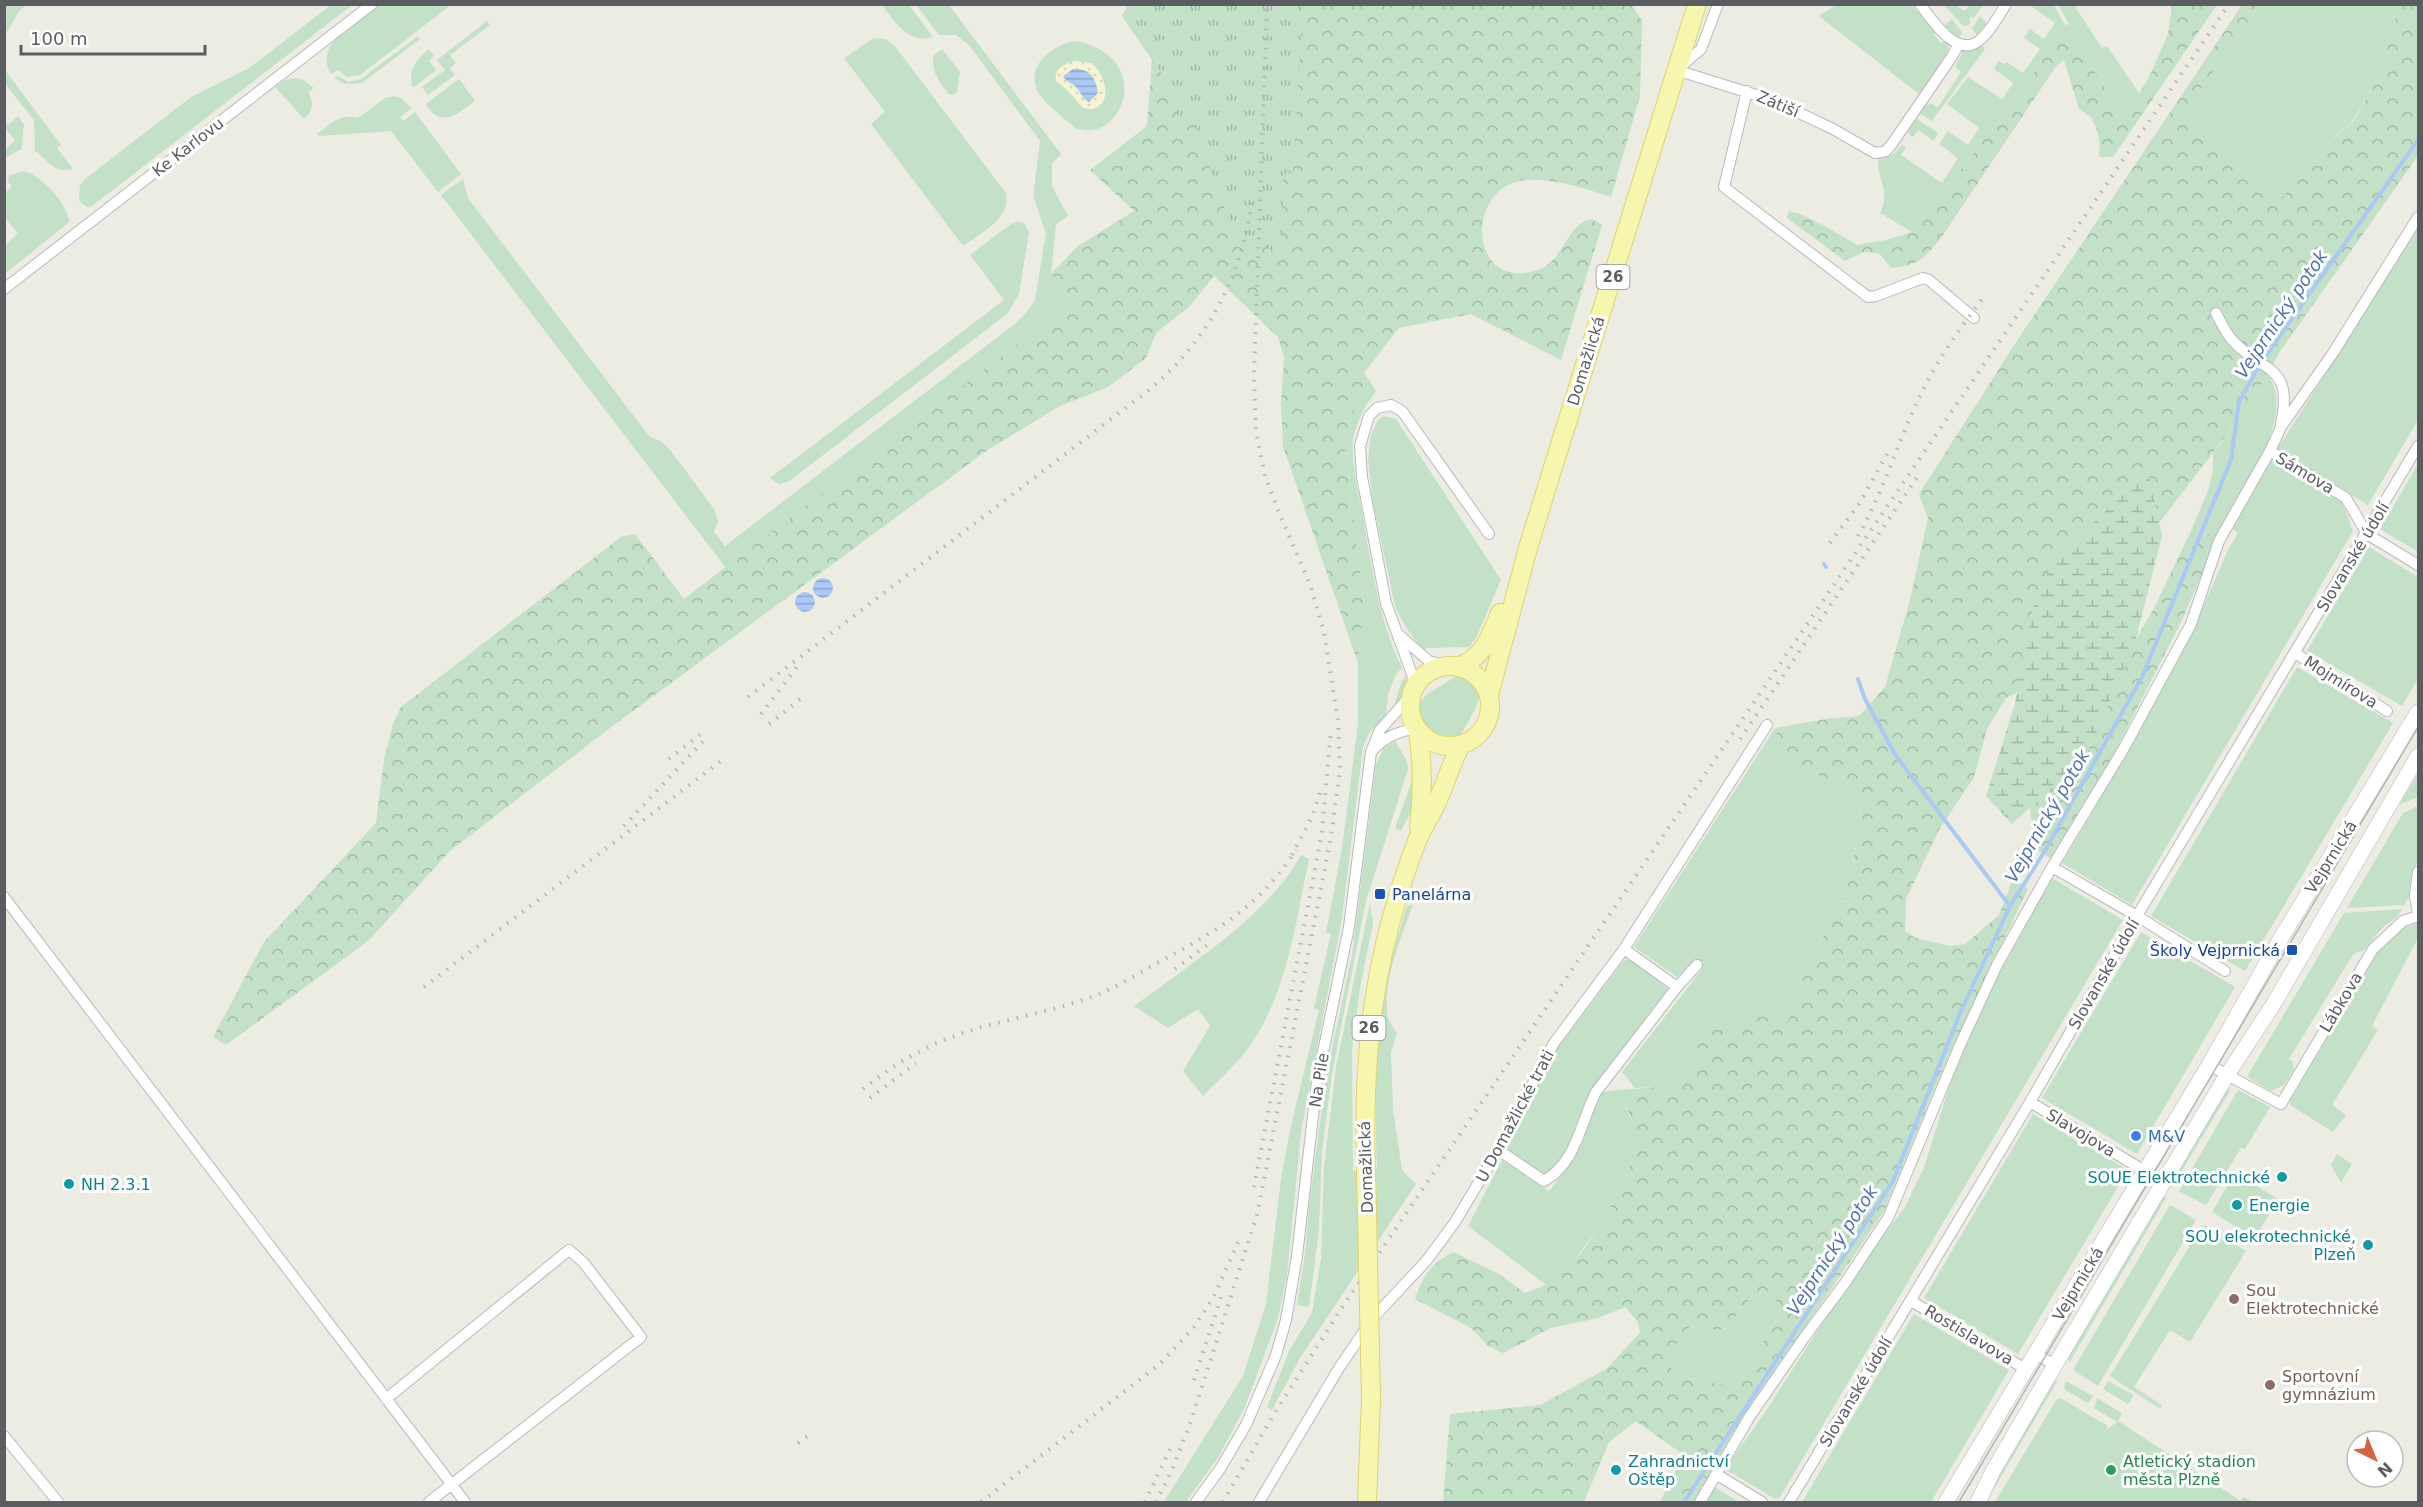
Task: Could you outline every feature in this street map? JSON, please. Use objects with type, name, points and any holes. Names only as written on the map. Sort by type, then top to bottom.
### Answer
[{"type":"main road","name":"Domažlická","points":[[1367,1503],[1371,1398],[1364,1116],[1365,1070],[1372,1004],[1381,957],[1395,902],[1418,838],[1437,803],[1460,746],[1475,738],[1486,724],[1490,709],[1489,695],[1528,548],[1696,4]]},
{"type":"main road","name":"Domažlická","points":[[1418,838],[1423,798],[1423,765],[1417,730],[1410,711],[1414,689],[1429,672],[1472,660],[1487,644],[1528,548]]},
{"type":"main road","points":[[1452,666],[1473,673],[1489,695]]},
{"type":"main road","name":"Vejprnická","points":[[1946,1503],[2209,1065],[2281,938],[2418,712]]},
{"type":"main road","points":[[1417,730],[1424,738],[1441,746],[1460,746]]},
{"type":"main road","name":"Vejprnická","points":[[1978,1503],[1993,1471],[2163,1182],[2417,762]]},
{"type":"street","name":"Ke Karlovu","points":[[4,289],[372,4]]},
{"type":"street","points":[[1676,70],[1701,49],[1718,4]]},
{"type":"street","points":[[1920,4],[1949,38],[1959,44],[1967,45],[1980,40],[2006,4]]},
{"type":"street","name":"Zátiší","points":[[1676,70],[1747,91],[1833,129],[1875,153],[1886,151],[1892,144],[1959,44]]},
{"type":"street","points":[[1747,91],[1724,187],[1868,297],[1923,278],[1929,280],[1974,318]]},
{"type":"street","points":[[1700,1503],[1750,1416],[1803,1338],[1845,1283],[1888,1218],[1960,1045],[1992,975],[2052,867],[2124,748],[2185,634],[2220,541],[2270,452],[2281,427],[2346,333],[2418,217]]},
{"type":"street","points":[[2216,313],[2233,341],[2276,373],[2283,393],[2284,411],[2281,427]]},
{"type":"street","points":[[1414,689],[1386,603],[1361,467],[1360,446],[1365,426],[1369,416],[1377,408],[1391,405],[1402,411],[1489,534]]},
{"type":"street","name":"Slovanské údolí","points":[[1789,1503],[2030,1102],[2137,916],[2418,446]]},
{"type":"street","name":"Sámova","points":[[2270,452],[2346,498],[2367,534],[2418,565]]},
{"type":"street","points":[[1396,633],[1429,661],[1452,666]]},
{"type":"street","name":"Mojmírova","points":[[2295,653],[2387,711]]},
{"type":"street","name":"Na Pile","points":[[1196,1503],[1230,1453],[1256,1405],[1276,1355],[1293,1286],[1317,1081],[1349,927],[1371,752],[1380,730],[1414,689]]},
{"type":"street","name":"U Domažlické trati","points":[[1259,1503],[1339,1368],[1373,1318],[1427,1260],[1455,1222],[1497,1152],[1554,1043],[1624,949],[1767,725]]},
{"type":"street","points":[[1371,752],[1390,735],[1417,730]]},
{"type":"street","points":[[2396,750],[2417,762]]},
{"type":"street","points":[[2052,867],[2225,971]]},
{"type":"street","name":"Lábkova","points":[[2227,1075],[2281,1104],[2373,949],[2403,921],[2418,916],[2415,895],[2418,872]]},
{"type":"street","points":[[4,897],[465,1503]]},
{"type":"street","points":[[1624,949],[1677,987]]},
{"type":"street","points":[[1497,1152],[1503,1153],[1544,1181],[1556,1174],[1575,1148],[1587,1110],[1596,1092],[1677,987],[1697,965]]},
{"type":"street","points":[[2209,1065],[2227,1075]]},
{"type":"street","name":"Slavojova","points":[[2030,1102],[2163,1182]]},
{"type":"street","points":[[386,1399],[569,1250],[583,1262],[641,1337],[429,1503]]},
{"type":"street","name":"Rostislavova","points":[[1911,1301],[2027,1370]]},
{"type":"street","points":[[2036,1354],[2055,1365]]},
{"type":"street","points":[[4,1436],[58,1503]]},
{"type":"street","points":[[1716,1474],[1762,1503]]},
{"type":"green space","points":[[5,4],[26,5],[5,33]]},
{"type":"green space","points":[[331,5],[352,5],[92,206],[87,207],[79,201],[80,185],[85,179],[191,97],[249,68]]},
{"type":"green space","points":[[379,5],[451,5],[360,75],[347,77],[338,70],[331,74],[327,63],[328,53],[333,43],[350,26]]},
{"type":"green space","points":[[882,5],[909,5],[933,37],[909,35],[897,25]]},
{"type":"green space","points":[[916,5],[949,5],[1061,154],[1052,163],[1052,186],[1068,216],[1056,224],[1051,274],[1068,296],[1066,307],[726,568],[441,195],[463,179],[468,198],[649,436],[662,442],[671,451],[714,509],[718,521],[714,532],[725,546],[1016,323],[1035,300],[1046,233],[1033,196],[1040,141],[969,45],[956,35],[939,35]]},
{"type":"green space","points":[[1128,5],[1631,5],[1642,20],[1640,96],[1611,197],[1562,183],[1523,180],[1512,183],[1498,192],[1488,205],[1483,220],[1482,236],[1486,251],[1494,263],[1507,271],[1524,273],[1538,270],[1549,264],[1574,230],[1582,223],[1592,219],[1602,225],[1561,360],[1471,314],[1399,328],[1364,373],[1371,383],[1353,414],[1345,449],[1364,605],[1358,663],[1283,446],[1281,404],[1284,357],[1278,337],[1214,276],[1189,307],[1157,332],[1145,359],[1108,387],[1060,406],[989,449],[618,722],[451,850],[368,941],[226,1045],[213,1037],[264,942],[376,823],[384,760],[393,724],[401,707],[621,537],[635,534],[684,599],[1066,307],[1068,296],[1051,274],[1078,246],[1134,211],[1090,170],[1147,126],[1152,59],[1122,16]]},
{"type":"green space","points":[[1144,5],[1303,5],[1293,173],[1283,174],[1282,254],[1233,232],[1194,122],[1178,120],[1175,93],[1124,19]]},
{"type":"green space","points":[[1836,5],[1912,5],[1937,33],[1934,35],[1941,43],[1944,41],[1949,44],[1948,51],[1920,95],[1819,16]]},
{"type":"green space","points":[[1944,5],[1955,5],[1965,11],[1969,5],[1983,5],[1974,18],[1971,16],[1969,20],[1971,22],[1963,26]]},
{"type":"green space","points":[[2030,5],[2054,5],[2065,25],[2069,24],[2058,5],[2074,5],[2102,48],[2107,46],[2139,93],[2134,102],[2116,105],[2075,42],[2061,33],[2024,88],[1912,232],[1880,213],[1884,191],[1878,159],[1891,156],[1903,145],[1906,147],[1901,155],[1942,183],[1958,158],[1939,144],[1948,131],[1968,145],[1979,128],[1947,104],[1968,77],[2002,99],[2013,83],[1994,69],[1998,61],[2005,64],[2007,62],[2023,73],[2040,49],[2024,38],[2030,29],[2044,39],[2055,23]]},
{"type":"green space","points":[[2172,5],[2217,5],[2113,157],[2099,157],[2100,144],[2096,127],[2091,117],[2079,109],[2064,60],[2057,65],[1941,238],[1915,263],[1891,268],[1880,254],[1864,252],[1845,261],[1787,218],[1789,211],[1800,214],[1857,245],[1886,240],[1912,232],[2024,88],[2061,33],[2075,42],[2116,105],[2134,102],[2149,77],[2168,34]]},
{"type":"green space","points":[[2242,5],[2260,5],[2183,114],[2231,160],[2283,197],[2292,186],[2300,165],[2352,123],[2381,73],[2399,5],[2418,5],[2418,156],[2279,353],[2252,402],[2146,540],[2047,677],[2006,698],[1987,729],[1974,777],[1939,830],[1906,899],[1905,931],[1916,938],[1950,946],[1965,944],[1999,915],[2013,879],[2028,889],[1948,1057],[1884,1211],[1748,1412],[1693,1502],[1660,1502],[1684,1455],[1636,1421],[1609,1442],[1584,1502],[1443,1502],[1450,1414],[1540,1405],[1606,1369],[1640,1333],[1638,1322],[1625,1307],[1598,1318],[1551,1328],[1503,1353],[1488,1346],[1471,1328],[1415,1299],[1421,1284],[1433,1266],[1453,1252],[1499,1274],[1525,1293],[1546,1285],[1556,1273],[1571,1265],[1608,1215],[1614,1196],[1637,1152],[1640,1141],[1628,1128],[1632,1120],[1619,1090],[1657,1087],[1669,1098],[1701,1064],[1689,1056],[1721,1018],[1735,1027],[1747,1014],[1788,1021],[1805,973],[1847,888],[1863,798],[1782,756],[1775,728],[1832,718],[1859,716],[1885,687],[1910,600],[1928,518],[1919,494],[2022,333]],"holes":[[[1761,1293],[1774,1300],[1782,1312],[1735,1387],[1682,1376],[1671,1368],[1676,1345],[1691,1326],[1712,1330],[1729,1328],[1746,1303]]]},
{"type":"green space","points":[[2260,5],[2399,5],[2381,73],[2351,123],[2300,165],[2292,186],[2283,197],[2231,160],[2183,114]]},
{"type":"green space","points":[[1980,16],[1987,23],[1977,35],[1972,29]]},
{"type":"green space","points":[[1952,19],[1962,32],[1959,39],[1945,25]]},
{"type":"green space","points":[[487,21],[490,25],[450,55],[456,63],[450,68],[455,75],[428,95],[422,87],[445,70],[437,60]]},
{"type":"green space","points":[[418,36],[420,39],[362,83],[345,84],[334,78],[337,76],[349,82],[361,79]]},
{"type":"green space","points":[[874,38],[885,39],[894,45],[1006,193],[1004,210],[999,218],[963,246],[871,124],[885,112],[844,58]]},
{"type":"green space","points":[[1077,41],[1102,51],[1117,65],[1124,82],[1123,99],[1117,114],[1105,125],[1091,130],[1075,128],[1055,111],[1038,92],[1035,82],[1038,65],[1051,51]]},
{"type":"green space","points":[[1982,45],[1985,49],[1932,121],[1917,112],[1930,103],[1938,107],[1961,72],[1955,67],[1964,50],[1972,50]]},
{"type":"green space","points":[[429,49],[434,56],[429,61],[436,70],[413,88],[411,77],[414,66]]},
{"type":"green space","points":[[942,49],[960,72],[957,91],[954,95],[949,94],[939,81],[933,66],[934,55]]},
{"type":"green space","points":[[5,70],[61,145],[57,148],[73,169],[56,168],[35,151],[34,120],[5,84]]},
{"type":"green space","points":[[296,78],[314,88],[308,92],[312,107],[304,119],[275,87],[285,80]]},
{"type":"green space","points":[[459,79],[475,101],[450,117],[443,118],[431,112],[426,104]]},
{"type":"green space","points":[[394,96],[401,98],[412,108],[400,117],[403,121],[415,112],[461,174],[438,192],[391,131],[319,136],[317,134],[336,120],[346,117],[358,118],[385,98]]},
{"type":"green space","points":[[18,116],[24,125],[22,146],[21,149],[5,158],[5,150],[15,140],[5,128],[5,121],[8,125]]},
{"type":"green space","points":[[1914,117],[1938,133],[1934,141],[1918,130],[1913,137],[1909,134],[1908,127]]},
{"type":"green space","points":[[24,171],[38,178],[52,191],[64,207],[69,222],[6,273],[5,246],[18,233],[5,218],[5,193],[12,186],[7,181],[8,176]]},
{"type":"green space","points":[[1018,221],[1024,223],[1029,232],[1019,294],[1007,314],[788,482],[779,484],[770,478],[1004,300],[970,255]]},
{"type":"green space","points":[[2418,223],[2418,420],[2368,505],[2276,451],[2365,312]]},
{"type":"green space","points":[[2267,375],[2275,391],[2276,411],[2271,432],[2251,478],[2219,534],[2190,533],[2208,491],[2213,469],[2213,454],[2252,402]]},
{"type":"green space","points":[[1371,383],[1376,391],[1356,426],[1353,440],[1354,469],[1377,594],[1387,631],[1402,668],[1396,674],[1388,694],[1386,715],[1369,733],[1363,747],[1342,918],[1301,1132],[1287,1275],[1278,1318],[1245,1407],[1219,1456],[1186,1502],[1164,1502],[1243,1376],[1266,1304],[1281,1179],[1290,1130],[1319,1010],[1314,1008],[1331,933],[1326,933],[1342,848],[1358,723],[1358,663],[1364,605],[1345,449],[1353,414]]},
{"type":"green space","points":[[1385,416],[1396,419],[1501,580],[1476,638],[1469,647],[1423,650],[1405,626],[1395,606],[1372,497],[1368,458],[1371,435],[1378,420]]},
{"type":"green space","points":[[2273,457],[2340,497],[2353,531],[2132,905],[2062,863],[2114,774],[2201,612],[2238,533],[2232,528]]},
{"type":"green space","points":[[2418,464],[2418,552],[2380,529]]},
{"type":"green space","points":[[2148,470],[2162,536],[2134,646],[2086,756],[2012,824],[1986,796],[2015,703],[2033,608],[2051,564]]},
{"type":"green space","points":[[2190,533],[2219,534],[2183,618],[2117,748],[2052,859],[2037,850],[2030,811],[2031,793],[2133,644],[2154,608]]},
{"type":"green space","points":[[2369,547],[2418,577],[2418,679],[2402,706],[2307,651]]},
{"type":"green space","points":[[2297,667],[2393,723],[2245,971],[2151,916]]},
{"type":"green space","points":[[1460,674],[1471,679],[1481,692],[1477,704],[1459,737],[1436,734],[1430,731],[1421,720],[1417,704],[1429,693]]},
{"type":"green space","points":[[1406,675],[1407,689],[1393,709],[1401,683]]},
{"type":"green space","points":[[1775,728],[1782,756],[1863,798],[1847,888],[1805,973],[1788,1022],[1747,1014],[1735,1027],[1690,1056],[1701,1064],[1669,1098],[1656,1087],[1635,1088],[1622,1072],[1703,968],[1694,960],[1677,977],[1634,947]]},
{"type":"green space","points":[[1395,741],[1406,759],[1408,769],[1366,901],[1332,1073],[1322,1152],[1319,1229],[1309,1307],[1297,1305],[1326,1077],[1352,955],[1376,764],[1384,748]]},
{"type":"green space","points":[[1414,775],[1414,806],[1401,831],[1395,828]]},
{"type":"green space","points":[[2418,775],[2418,797],[2399,805],[2416,777]]},
{"type":"green space","points":[[2418,806],[2418,860],[2411,879],[2409,897],[2404,905],[2347,908],[2403,813]]},
{"type":"green space","points":[[1301,855],[1309,859],[1295,929],[1275,999],[1248,1048],[1230,1070],[1203,1096],[1183,1071],[1210,1026],[1198,1009],[1168,1028],[1134,1006],[1248,919],[1269,899]]},
{"type":"green space","points":[[2052,878],[2123,920],[1780,1497],[1775,1499],[1725,1469],[1764,1414],[1846,1286],[1905,1207],[1925,1165],[1948,1090],[1981,1007]]},
{"type":"green space","points":[[1370,903],[1373,923],[1360,988],[1352,1050],[1353,1171],[1377,1169],[1376,1084],[1380,1020],[1390,964],[1407,906],[1413,904],[1390,975],[1387,1004],[1390,1023],[1397,1033],[1391,1052],[1393,1110],[1402,1170],[1416,1184],[1300,1358],[1272,1410],[1267,1407],[1289,1351],[1312,1313],[1321,1258],[1324,1166],[1336,1067]]},
{"type":"green space","points":[[2402,909],[2363,951],[2354,953],[2289,1059],[2294,1069],[2284,1085],[2271,1091],[2249,1078],[2248,1075],[2344,913]]},
{"type":"green space","points":[[2418,923],[2418,938],[2372,1026],[2378,1030],[2332,1105],[2346,1115],[2333,1132],[2290,1105],[2290,1101],[2382,945],[2403,928]]},
{"type":"green space","points":[[2141,932],[2235,987],[2137,1154],[2042,1098]]},
{"type":"green space","points":[[1624,960],[1632,960],[1668,989],[1587,1097],[1570,1142],[1554,1170],[1542,1174],[1509,1153],[1506,1145],[1558,1047]]},
{"type":"green space","points":[[2231,1089],[2172,1187],[2167,1184],[2225,1091]]},
{"type":"green space","points":[[1619,1090],[1640,1141],[1637,1152],[1614,1196],[1608,1215],[1571,1265],[1556,1273],[1546,1285],[1468,1226],[1502,1160],[1549,1191],[1565,1168],[1588,1116],[1602,1092]]},
{"type":"green space","points":[[2238,1090],[2270,1107],[2245,1149],[2241,1148],[2206,1205],[2179,1191]]},
{"type":"green space","points":[[2033,1114],[2128,1170],[2018,1354],[1924,1298]]},
{"type":"green space","points":[[2337,1154],[2352,1164],[2341,1183],[2331,1165]]},
{"type":"green space","points":[[2235,1173],[2278,1199],[2255,1238],[2212,1212]]},
{"type":"green space","points":[[2161,1195],[2166,1198],[2069,1363],[2068,1355]]},
{"type":"green space","points":[[2170,1205],[2196,1220],[2098,1386],[2073,1370]]},
{"type":"green space","points":[[2202,1226],[2206,1226],[2246,1251],[2190,1342],[2170,1330],[2134,1387],[2162,1405],[2160,1409],[2110,1376]]},
{"type":"green space","points":[[1761,1293],[1774,1300],[1782,1312],[1735,1387],[1682,1376],[1671,1368],[1676,1345],[1691,1326],[1712,1330],[1729,1328],[1746,1303]]},
{"type":"green space","points":[[1914,1314],[2009,1370],[1931,1502],[1802,1502]]},
{"type":"green space","points":[[2058,1380],[1986,1502],[1993,1478],[2052,1382]]},
{"type":"green space","points":[[2066,1381],[2093,1396],[2088,1403],[2064,1388]]},
{"type":"green space","points":[[2108,1381],[2134,1395],[2128,1404],[2103,1389]]},
{"type":"green space","name":"Atletický stadion města Plzně","points":[[2097,1398],[2122,1413],[2118,1421],[2241,1501],[2244,1497],[2253,1502],[1995,1502],[2057,1399],[2062,1399],[2108,1426],[2106,1430],[2117,1422],[2094,1408]]},
{"type":"green space","points":[[1713,1486],[1739,1502],[1703,1502]]},
{"type":"sand","points":[[1074,61],[1091,63],[1102,77],[1105,93],[1104,101],[1100,106],[1093,109],[1083,108],[1056,81],[1058,70]]},
{"type":"water","points":[[1073,69],[1087,72],[1096,82],[1098,93],[1089,102],[1063,76]]},
{"type":"water","points":[[823,578],[830,581],[833,588],[830,595],[823,598],[816,595],[813,588],[816,581]]},
{"type":"water","points":[[805,592],[812,595],[815,602],[812,609],[805,612],[798,609],[795,602],[798,595]]},
{"type":"waterway","name":"Vejprnický potok","points":[[1684,1502],[1893,1181],[1961,1011],[2010,906],[2043,854],[2142,677],[2231,460],[2239,402],[2260,364],[2418,140]]},
{"type":"waterway","points":[[1858,679],[1865,699],[1896,756],[2010,906]]},
{"type":"tram line","points":[[1959,1502],[2418,727]]},
{"type":"railway","points":[[1156,1502],[1172,1470],[1191,1421],[1257,1215],[1331,837],[1340,770],[1338,722],[1324,632],[1310,584],[1265,476],[1256,431],[1254,375],[1267,4]]},
{"type":"railway","points":[[1223,1502],[1271,1419],[1339,1312],[2229,4]]},
{"type":"railway","points":[[748,697],[1149,390],[1171,370],[1206,326],[1232,278],[1248,224],[1253,195]]},
{"type":"railway","points":[[1858,536],[1930,376],[1952,340],[1985,295]]},
{"type":"railway","points":[[1830,543],[1859,504],[1890,449]]},
{"type":"railway","points":[[1740,739],[1920,473]]},
{"type":"railway","points":[[761,714],[797,667]]},
{"type":"railway","points":[[769,724],[803,697]]},
{"type":"railway","points":[[1254,1187],[1322,832],[1331,729]]},
{"type":"railway","points":[[669,759],[702,733]]},
{"type":"railway","points":[[624,826],[708,736]]},
{"type":"railway","points":[[424,987],[725,758]]},
{"type":"railway","points":[[1292,855],[1312,817],[1322,787]]},
{"type":"railway","points":[[863,1089],[904,1060],[949,1038],[1072,1004],[1098,995],[1124,982],[1199,940],[1235,916],[1266,888],[1296,850]]},
{"type":"railway","points":[[1175,969],[1211,942]]},
{"type":"railway","points":[[870,1098],[916,1063]]},
{"type":"railway","points":[[981,1502],[1160,1364],[1194,1327],[1213,1298],[1241,1236]]},
{"type":"railway","points":[[1194,1380],[1221,1297]]},
{"type":"railway","points":[[798,1443],[809,1435]]},
{"type":"railway","points":[[1145,1502],[1172,1445]]},
{"type":"place","name":"Panelárna","points":[[1380,894]]},
{"type":"place","name":"Školy Vejprnická","points":[[2292,950]]},
{"type":"place","name":"M&V","points":[[2136,1136]]},
{"type":"place","name":"SOUE Elektrotechnické","points":[[2282,1177]]},
{"type":"place","name":"NH 2.3.1","points":[[69,1184]]},
{"type":"place","name":"Energie","points":[[2237,1205]]},
{"type":"place","name":"SOU elekrotechnické, Plzeň","points":[[2368,1245]]},
{"type":"place","name":"Sou Elektrotechnické","points":[[2234,1299]]},
{"type":"place","name":"Sportovní gymnázium","points":[[2270,1385]]},
{"type":"place","name":"Zahradnictví Oštěp","points":[[1616,1470]]},
{"type":"place","name":"Atletický stadion města Plzně","points":[[2111,1470]]}]
